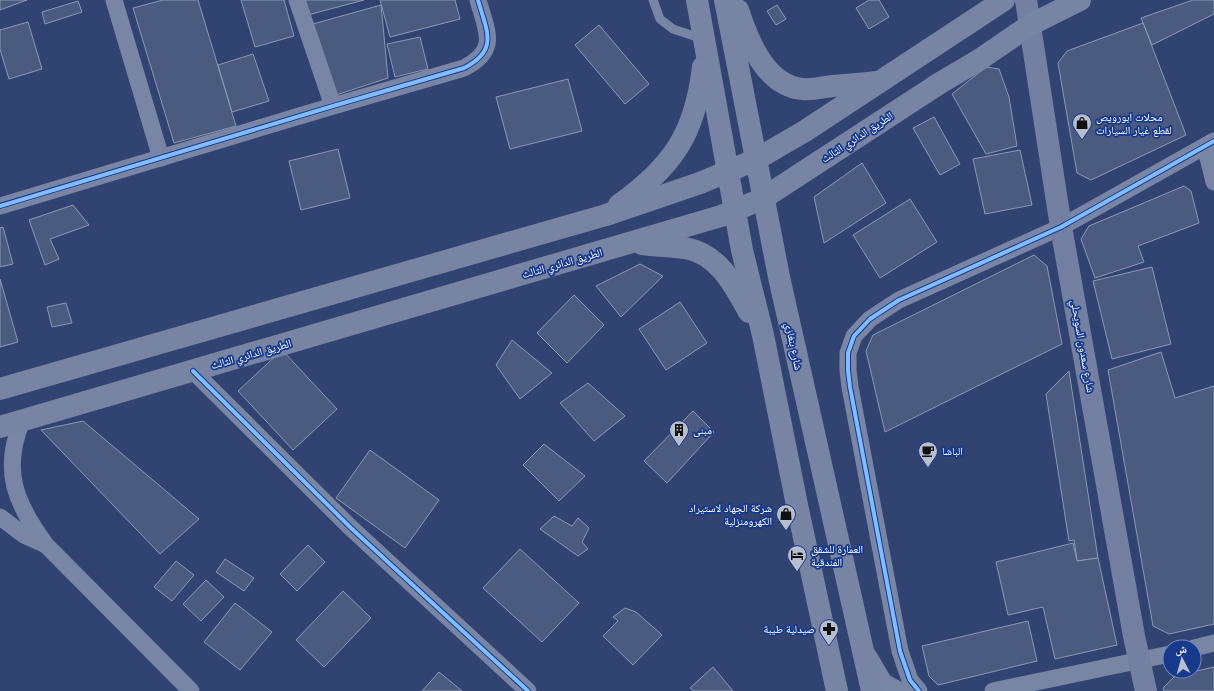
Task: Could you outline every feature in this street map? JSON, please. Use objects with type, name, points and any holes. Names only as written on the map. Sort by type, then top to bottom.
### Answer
[{"type":"main road","points":[[697,0],[742,250],[762,335],[837,691]]},
{"type":"main road","name":"شارع بنغازي","points":[[725,0],[762,199],[828,502],[863,647],[872,691]]},
{"type":"main road","points":[[735,0],[746,35],[758,59],[778,79],[801,89],[877,82]]},
{"type":"main road","points":[[0,389],[606,215],[700,183],[755,160],[805,131],[877,82],[1004,0]]},
{"type":"main road","name":"شارع سعدون السويحلي","points":[[1026,0],[1061,227],[1139,662],[1146,691]]},
{"type":"main road","name":"الطريق الدائري الثالث","points":[[0,427],[700,224],[762,199],[940,83],[979,60],[1030,24],[1080,0]]},
{"type":"main road","points":[[606,215],[654,177],[685,137],[695,112],[700,88],[705,42]]},
{"type":"main road","points":[[631,243],[687,248],[705,255],[715,262],[731,280],[762,335]]},
{"type":"street","points":[[114,0],[161,158]]},
{"type":"street","points":[[297,0],[332,106]]},
{"type":"street","points":[[0,206],[332,106],[464,68],[477,62],[486,52],[487,40],[478,0]]},
{"type":"street","points":[[919,691],[910,680],[900,651],[850,387],[848,353],[854,336],[870,319],[899,300],[1061,227],[1210,144],[1214,182]]},
{"type":"street","points":[[194,371],[351,528],[528,691]]},
{"type":"street","points":[[22,421],[15,437],[11,456],[12,480],[18,500],[29,522],[46,545],[191,691]]},
{"type":"street","points":[[0,517],[24,535],[46,545]]},
{"type":"street","points":[[1202,646],[1214,644]]},
{"type":"street","points":[[863,647],[884,682],[900,691]]},
{"type":"street","points":[[993,691],[1162,656]]},
{"type":"lane","points":[[653,0],[660,18],[673,29],[705,42]]},
{"type":"building","points":[[0,0],[27,0],[0,10]]},
{"type":"building","points":[[163,0],[198,0],[236,126],[174,143],[133,8]]},
{"type":"building","points":[[241,0],[284,0],[294,36],[255,47]]},
{"type":"building","points":[[300,0],[364,0],[304,16]]},
{"type":"building","points":[[380,0],[455,0],[460,19],[390,37]]},
{"type":"building","points":[[869,0],[879,0],[889,17],[869,29],[856,8]]},
{"type":"building","points":[[1193,0],[1214,0],[1214,14],[1152,45],[1141,18]]},
{"type":"building","points":[[78,1],[82,12],[45,24],[42,12]]},
{"type":"building","points":[[381,5],[388,78],[333,96],[313,24]]},
{"type":"building","points":[[777,5],[786,19],[776,25],[767,11]]},
{"type":"building","points":[[28,22],[42,69],[9,79],[0,49],[0,30]]},
{"type":"building","points":[[1143,23],[1186,135],[1091,180],[1077,173],[1058,63],[1067,51]]},
{"type":"building","points":[[599,25],[649,84],[625,104],[575,45]]},
{"type":"building","points":[[420,37],[428,69],[395,77],[387,44]]},
{"type":"building","points":[[253,54],[269,101],[232,112],[218,65]]},
{"type":"building","points":[[986,67],[999,69],[1009,97],[1017,146],[986,154],[952,94]]},
{"type":"building","points":[[568,79],[582,131],[510,149],[496,97]]},
{"type":"building","points":[[934,117],[960,164],[940,175],[913,128]]},
{"type":"building","points":[[338,149],[350,198],[301,210],[289,161]]},
{"type":"building","points":[[1020,150],[1032,205],[985,214],[973,159]]},
{"type":"building","points":[[862,163],[886,203],[824,243],[814,197]]},
{"type":"building","points":[[1184,186],[1191,191],[1199,223],[1138,246],[1144,262],[1095,278],[1081,239],[1089,226]]},
{"type":"building","points":[[910,199],[937,242],[880,278],[853,235]]},
{"type":"building","points":[[73,205],[89,225],[50,239],[59,259],[45,265],[29,220]]},
{"type":"building","points":[[3,227],[13,264],[0,267],[0,228]]},
{"type":"building","points":[[1034,255],[1047,266],[1062,344],[885,432],[866,351],[873,335]]},
{"type":"building","points":[[640,264],[663,276],[621,317],[596,286]]},
{"type":"building","points":[[1152,267],[1171,344],[1112,359],[1093,281]]},
{"type":"building","points":[[0,279],[18,342],[0,347]]},
{"type":"building","points":[[574,295],[604,325],[567,363],[537,333]]},
{"type":"building","points":[[680,302],[707,343],[666,370],[639,329]]},
{"type":"building","points":[[66,303],[72,323],[52,327],[47,307]]},
{"type":"building","points":[[512,340],[552,373],[520,399],[496,365]]},
{"type":"building","points":[[282,350],[337,409],[293,450],[238,391]]},
{"type":"building","points":[[1161,352],[1175,398],[1214,386],[1214,624],[1169,634],[1153,626],[1108,370]]},
{"type":"building","points":[[1069,371],[1098,558],[1077,561],[1074,540],[1069,541],[1046,394]]},
{"type":"building","points":[[588,383],[625,416],[594,441],[560,403]]},
{"type":"building","name":"مبنى","points":[[693,411],[714,432],[667,483],[644,461]]},
{"type":"building","points":[[83,421],[199,519],[160,554],[41,430]]},
{"type":"building","points":[[544,444],[585,476],[559,501],[523,465]]},
{"type":"building","points":[[370,450],[439,500],[405,548],[336,498]]},
{"type":"building","points":[[554,516],[572,526],[578,518],[589,528],[582,542],[588,549],[578,556],[540,529]]},
{"type":"building","points":[[1073,543],[1077,561],[1098,558],[1117,645],[1055,659],[1043,607],[1008,615],[996,562]]},
{"type":"building","points":[[308,545],[325,562],[297,591],[280,574]]},
{"type":"building","points":[[520,549],[579,603],[542,642],[483,588]]},
{"type":"building","points":[[225,559],[254,578],[244,591],[216,572]]},
{"type":"building","points":[[176,561],[194,575],[172,601],[154,587]]},
{"type":"building","points":[[206,580],[224,597],[201,621],[183,604]]},
{"type":"building","points":[[343,591],[371,618],[324,667],[296,640]]},
{"type":"building","points":[[235,603],[272,632],[240,670],[204,642]]},
{"type":"building","points":[[625,608],[636,612],[662,635],[633,665],[603,636],[618,621],[613,617]]},
{"type":"building","points":[[1028,621],[1037,661],[938,685],[929,676],[922,646]]},
{"type":"building","points":[[713,667],[733,691],[694,691],[690,688]]},
{"type":"building","points":[[1214,667],[1214,691],[1164,691],[1163,688],[1172,679],[1202,679],[1202,670]]},
{"type":"building","points":[[439,672],[462,691],[422,691]]},
{"type":"cycle path","points":[[0,206],[464,68],[475,61],[482,54],[488,39],[485,22],[478,0]]},
{"type":"cycle path","points":[[919,691],[910,680],[900,651],[850,387],[848,353],[854,336],[870,319],[899,300],[1061,227],[1214,141]]},
{"type":"cycle path","points":[[193,371],[351,528],[528,691]]},
{"type":"place","name":"محلات ابورويص لقطع غيار السيارات","points":[[1082,140]]},
{"type":"place","name":"مبنى","points":[[679,447]]},
{"type":"place","name":"الباشا","points":[[928,468]]},
{"type":"place","name":"شركة الجهاد لاستيراد الكهرومنزلية","points":[[786,531]]},
{"type":"place","name":"العمارة للشقق الفندقية","points":[[797,572]]},
{"type":"place","name":"صيدلية طيبة","points":[[829,646]]}]
